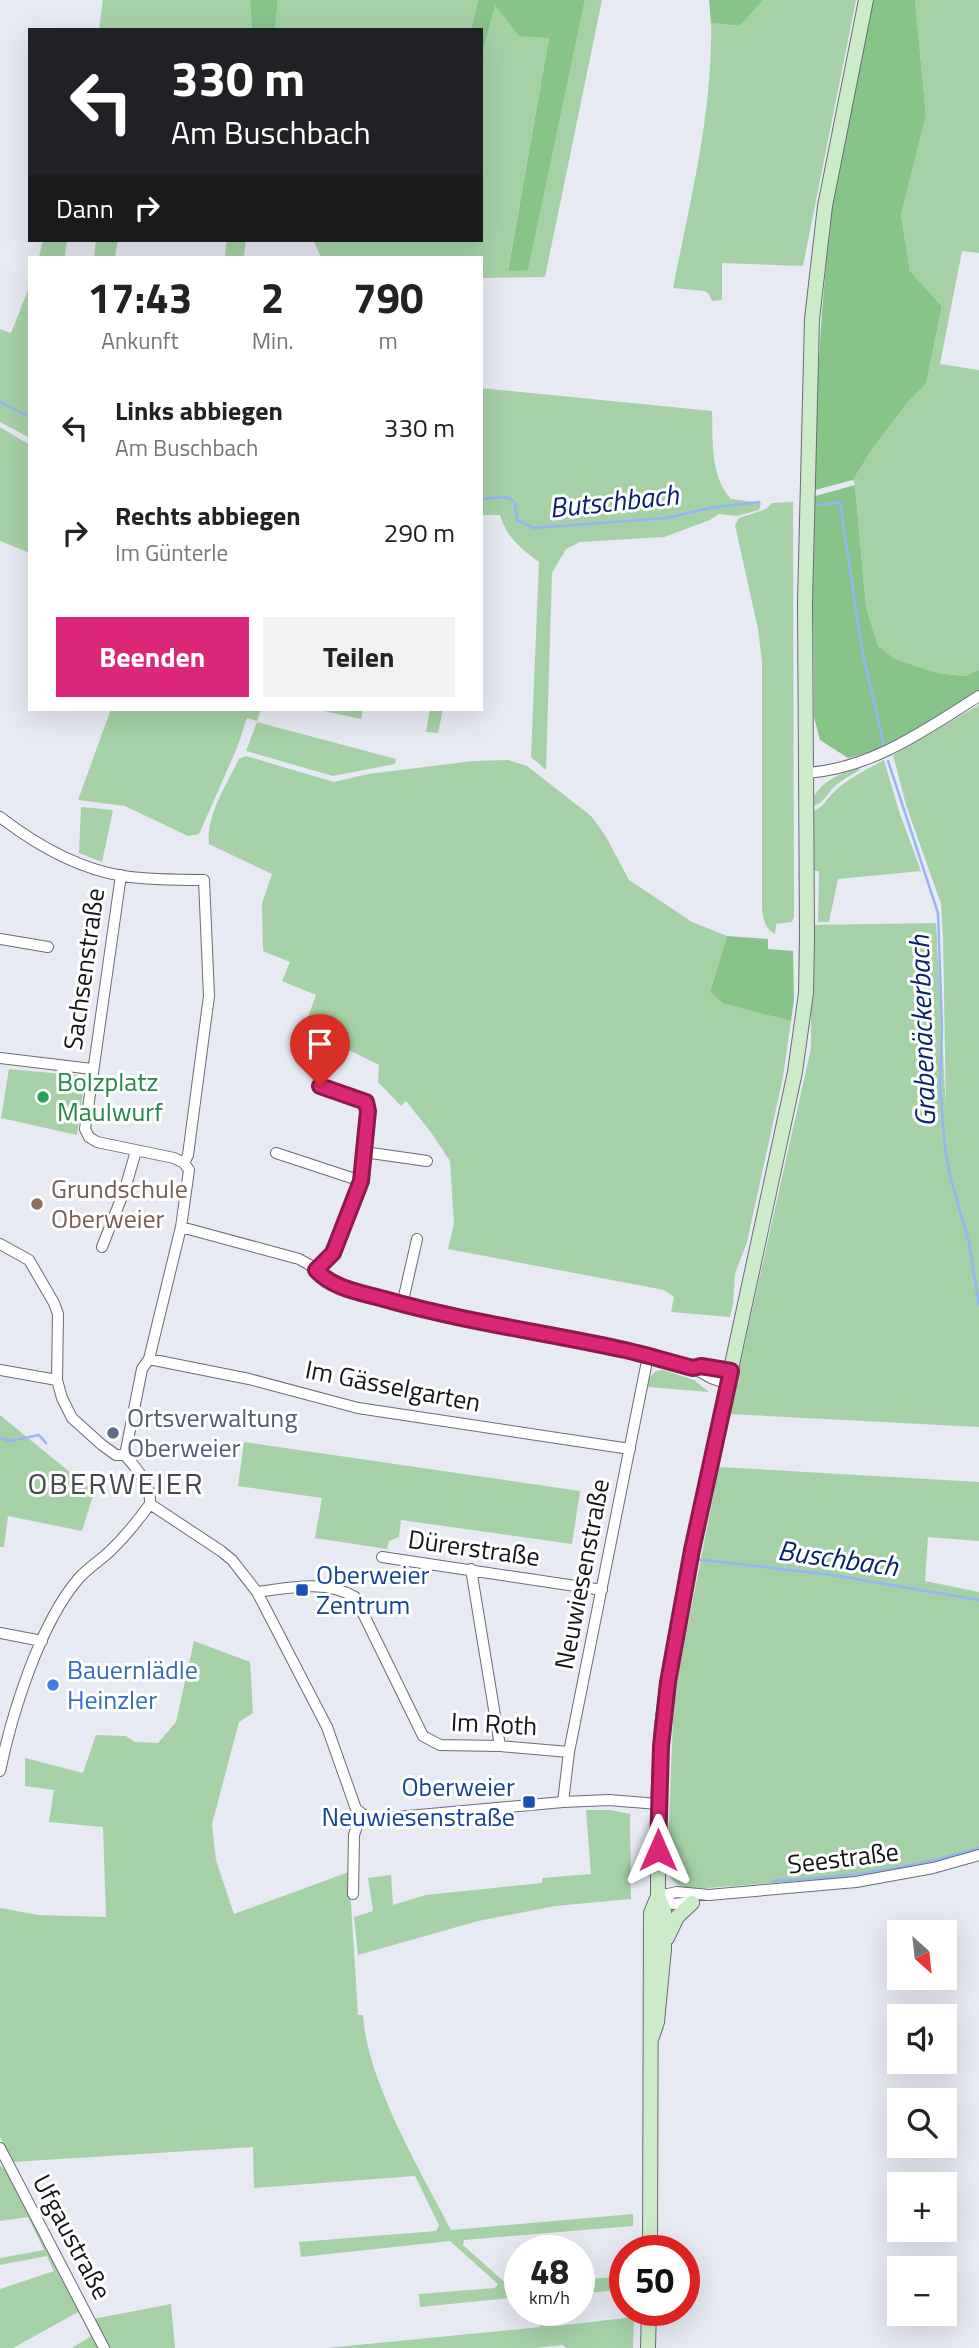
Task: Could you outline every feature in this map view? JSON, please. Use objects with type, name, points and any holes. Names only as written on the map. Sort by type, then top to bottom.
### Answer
[{"type":"main road","points":[[652,2037],[657,2022],[664,1949],[664,1911],[658,1896],[658,1804],[662,1726],[668,1682],[692,1550],[800,1046],[806,993],[805,576],[812,319],[825,206],[866,0]]},
{"type":"main road","points":[[650,2235],[651,1913],[658,1896]]},
{"type":"main road","points":[[664,1949],[677,1917],[692,1903]]},
{"type":"main road","points":[[648,2348],[649,2326]]},
{"type":"street","points":[[806,773],[841,769],[873,758],[979,696]]},
{"type":"street","points":[[0,817],[19,832],[59,854],[121,876],[204,880],[209,996],[190,1143],[184,1163],[189,1170],[181,1227],[149,1359],[142,1369],[125,1455],[147,1483],[150,1504],[124,1537],[79,1577],[59,1608],[42,1641],[10,1728],[0,1771]]},
{"type":"street","name":"Sachsenstraße","points":[[121,876],[85,1129],[89,1137],[97,1142],[184,1163]]},
{"type":"street","points":[[0,939],[47,947]]},
{"type":"street","points":[[0,1059],[92,1069]]},
{"type":"street","points":[[316,1270],[333,1253],[361,1181],[368,1111],[366,1102],[320,1086]]},
{"type":"street","points":[[102,1247],[125,1189],[135,1151]]},
{"type":"street","points":[[364,1152],[427,1161]]},
{"type":"street","points":[[276,1153],[361,1181]]},
{"type":"street","points":[[181,1227],[299,1259],[336,1286],[402,1305],[482,1324],[648,1356],[693,1368],[701,1366],[730,1378]]},
{"type":"street","points":[[402,1305],[417,1239]]},
{"type":"street","points":[[0,1244],[29,1260],[54,1303],[58,1314],[57,1380],[72,1418],[83,1430],[116,1455],[125,1455]]},
{"type":"street","name":"Neuwiesenstraße","points":[[563,1802],[569,1752],[648,1356]]},
{"type":"street","name":"Im Gässelgarten","points":[[149,1359],[249,1379],[358,1408],[630,1449]]},
{"type":"street","points":[[0,1370],[57,1380]]},
{"type":"street","points":[[150,1504],[221,1551],[232,1560],[257,1591],[327,1727],[353,1802],[360,1814],[375,1819],[398,1818],[609,1800],[658,1804]]},
{"type":"street","name":"Dürerstraße","points":[[382,1558],[602,1590]]},
{"type":"street","points":[[471,1569],[500,1746]]},
{"type":"street","name":"Im Roth","points":[[257,1591],[318,1585],[345,1591],[355,1597],[423,1736],[440,1745],[500,1746],[569,1752]]},
{"type":"street","points":[[0,1633],[42,1641]]},
{"type":"street","points":[[353,1894],[354,1835],[360,1814]]},
{"type":"street","name":"Seestraße","points":[[658,1896],[677,1892],[709,1895],[856,1882],[933,1868],[979,1855]]},
{"type":"street","name":"Seestraße","points":[[692,1903],[709,1895]]},
{"type":"street","points":[[658,1896],[673,1904],[692,1903]]},
{"type":"street","name":"Ufgaustraße","points":[[0,2148],[104,2348]]},
{"type":"green space","points":[[103,0],[250,0],[252,28],[99,28]]},
{"type":"green space","points":[[250,0],[278,0],[275,28],[252,28]]},
{"type":"green space","points":[[278,0],[478,0],[471,28],[275,28]]},
{"type":"green space","points":[[478,0],[585,0],[528,270],[508,271],[549,38],[519,36],[495,5],[483,51],[483,28],[471,28]]},
{"type":"green space","points":[[585,0],[602,0],[545,277],[483,278],[483,256],[321,256],[314,242],[483,242],[483,51],[494,5],[549,38],[508,270],[528,269]]},
{"type":"green space","points":[[709,0],[763,0],[740,26],[711,23]]},
{"type":"green space","points":[[763,0],[856,0],[803,266],[722,263],[722,300],[712,301],[705,291],[673,288],[704,123],[711,56],[711,23],[740,26]]},
{"type":"green space","points":[[872,0],[915,0],[926,115],[901,215],[910,271],[942,307],[926,384],[908,402],[872,449],[853,480],[811,491],[822,311],[833,191]]},
{"type":"green space","points":[[915,0],[979,0],[979,253],[962,251],[940,364],[979,370],[979,670],[965,676],[937,673],[895,659],[878,646],[866,607],[853,480],[872,449],[908,402],[926,384],[942,308],[910,271],[901,215],[926,115]]},
{"type":"green space","points":[[43,242],[67,242],[65,256],[39,256]]},
{"type":"green space","points":[[96,242],[118,242],[115,256],[94,256]]},
{"type":"green space","points":[[227,242],[246,242],[244,256],[225,256]]},
{"type":"green space","points":[[28,290],[28,437],[0,422],[0,329],[11,333]]},
{"type":"green space","points":[[483,388],[712,411],[714,458],[724,490],[731,499],[761,503],[759,510],[737,516],[719,514],[664,537],[580,542],[566,549],[552,573],[546,770],[531,757],[539,562],[515,542],[500,515],[483,515]]},
{"type":"green space","points":[[0,427],[28,444],[28,552],[0,541]]},
{"type":"green space","points":[[855,485],[866,607],[878,646],[895,659],[937,673],[965,676],[979,670],[979,691],[899,739],[848,758],[820,740],[814,717],[812,497]]},
{"type":"green space","points":[[793,502],[794,917],[792,922],[776,924],[775,934],[766,924],[762,910],[762,662],[758,629],[735,525],[739,518],[766,509],[772,503]]},
{"type":"green space","points":[[979,705],[979,1427],[729,1414],[811,1048],[811,925],[936,923],[946,1109],[941,904],[906,805],[893,755]]},
{"type":"green space","points":[[110,711],[260,711],[257,721],[247,718],[237,748],[199,834],[188,836],[125,806],[78,800]]},
{"type":"green space","points":[[323,711],[363,711],[361,719]]},
{"type":"green space","points":[[430,711],[443,711],[438,733],[426,732]]},
{"type":"green space","points":[[257,722],[396,759],[395,764],[333,776],[246,751]]},
{"type":"green space","points":[[246,756],[334,782],[368,774],[473,761],[508,760],[527,766],[591,816],[605,835],[629,880],[692,922],[727,936],[710,992],[724,1004],[791,1021],[783,1077],[747,1242],[735,1274],[730,1317],[671,1312],[674,1297],[664,1290],[448,1249],[454,1224],[450,1161],[406,1101],[401,1106],[378,1082],[379,1065],[349,1050],[301,1036],[316,995],[282,981],[290,962],[263,951],[262,903],[272,874],[209,844],[211,822],[218,800],[239,759]]},
{"type":"green space","points":[[884,760],[921,871],[838,879],[829,922],[818,922],[819,871],[812,871],[811,811],[820,807],[850,779]]},
{"type":"green space","points":[[859,768],[860,770],[834,787],[821,802],[811,806],[817,791],[823,785]]},
{"type":"green space","points":[[81,807],[113,810],[102,862],[79,853]]},
{"type":"green space","points":[[727,936],[768,939],[768,949],[793,951],[794,1000],[791,1021],[724,1004],[710,992]]},
{"type":"green space","name":"Bolzplatz Maulwurf","points":[[9,1069],[85,1076],[77,1135],[1,1118]]},
{"type":"green space","points":[[663,1370],[694,1380],[709,1392],[648,1387],[649,1378],[656,1371]]},
{"type":"green space","points":[[0,1415],[94,1492],[82,1531],[8,1516],[4,1547],[0,1547]]},
{"type":"green space","points":[[244,1442],[580,1491],[572,1544],[401,1520],[399,1537],[389,1541],[387,1549],[315,1538],[322,1498],[238,1486]]},
{"type":"green space","points":[[719,1467],[979,1482],[979,1541],[928,1537],[925,1581],[979,1592],[979,1851],[883,1875],[693,1889],[677,1884],[669,1875],[667,1871],[674,1695]]},
{"type":"green space","points":[[194,1641],[250,1662],[253,1713],[239,1722],[212,1824],[216,1860],[234,1914],[349,1872],[358,2015],[363,2015],[374,2068],[384,2096],[451,2230],[633,2214],[633,2226],[464,2240],[463,2245],[504,2282],[504,2299],[420,2307],[419,2294],[495,2288],[498,2284],[450,2241],[301,2257],[299,2242],[436,2231],[439,2225],[415,2176],[254,2188],[253,2147],[12,2162],[0,2137],[0,1908],[38,1915],[106,1917],[103,1827],[49,1822],[54,1790],[25,1786],[25,1758],[83,1773],[96,1735],[126,1736],[135,1742],[158,1743],[176,1722]]},
{"type":"green space","points":[[586,1810],[610,1810],[630,1814],[631,1899],[555,1906],[478,1921],[358,1955],[354,1917],[373,1911],[368,1878],[391,1875],[393,1905],[426,1895],[542,1883],[542,1878],[591,1874]]},
{"type":"green space","points":[[0,2165],[99,2348],[72,2348],[91,2336],[78,2312],[13,2348],[0,2348],[0,2289],[54,2271],[47,2256],[0,2265],[0,2258],[44,2250],[28,2217],[0,2221]]},
{"type":"green space","points":[[609,2277],[609,2291],[595,2292],[595,2279]]},
{"type":"green space","points":[[171,2304],[175,2348],[108,2348],[93,2319]]},
{"type":"green space","points":[[609,2320],[609,2326],[634,2326],[633,2348],[566,2348],[563,2345],[534,2348],[327,2348],[541,2327],[595,2326],[595,2322]]},
{"type":"waterway","name":"Butschbach","points":[[0,402],[28,416]]},
{"type":"waterway","name":"Butschbach","points":[[483,499],[506,497],[515,502],[517,520],[534,528],[666,518],[710,508],[759,502]]},
{"type":"waterway","name":"Grabenäckerbach","points":[[818,505],[840,502],[862,650],[884,745]]},
{"type":"waterway","name":"Grabenäckerbach","points":[[888,761],[938,913],[942,1028],[940,1087],[945,1148],[969,1243],[979,1305]]},
{"type":"waterway","points":[[0,1438],[10,1441],[39,1435],[46,1443]]},
{"type":"waterway","name":"Buschbach","points":[[694,1559],[833,1575],[979,1600]]},
{"type":"waterway","points":[[772,1881],[877,1871],[928,1862],[979,1848]]},
{"type":"place","name":"Bolzplatz Maulwurf","points":[[43,1097]]},
{"type":"place","name":"Grundschule Oberweier","points":[[37,1204]]},
{"type":"place","name":"Ortsverwaltung Oberweier","points":[[113,1433]]},
{"type":"place","name":"Oberweier Zentrum","points":[[302,1590]]},
{"type":"place","name":"Bauernlädle Heinzler","points":[[53,1685]]},
{"type":"place","name":"Oberweier Neuwiesenstraße","points":[[529,1802]]},
{"type":"district","name":"OBERWEIER","points":[[116,1484]]},
{"type":"route","points":[[320,1086],[366,1102],[368,1111],[361,1181],[333,1253],[316,1270],[324,1279],[336,1286],[402,1305],[482,1324],[621,1349],[693,1368],[701,1366],[731,1371],[692,1550],[668,1682],[662,1726],[658,1850]]}]
